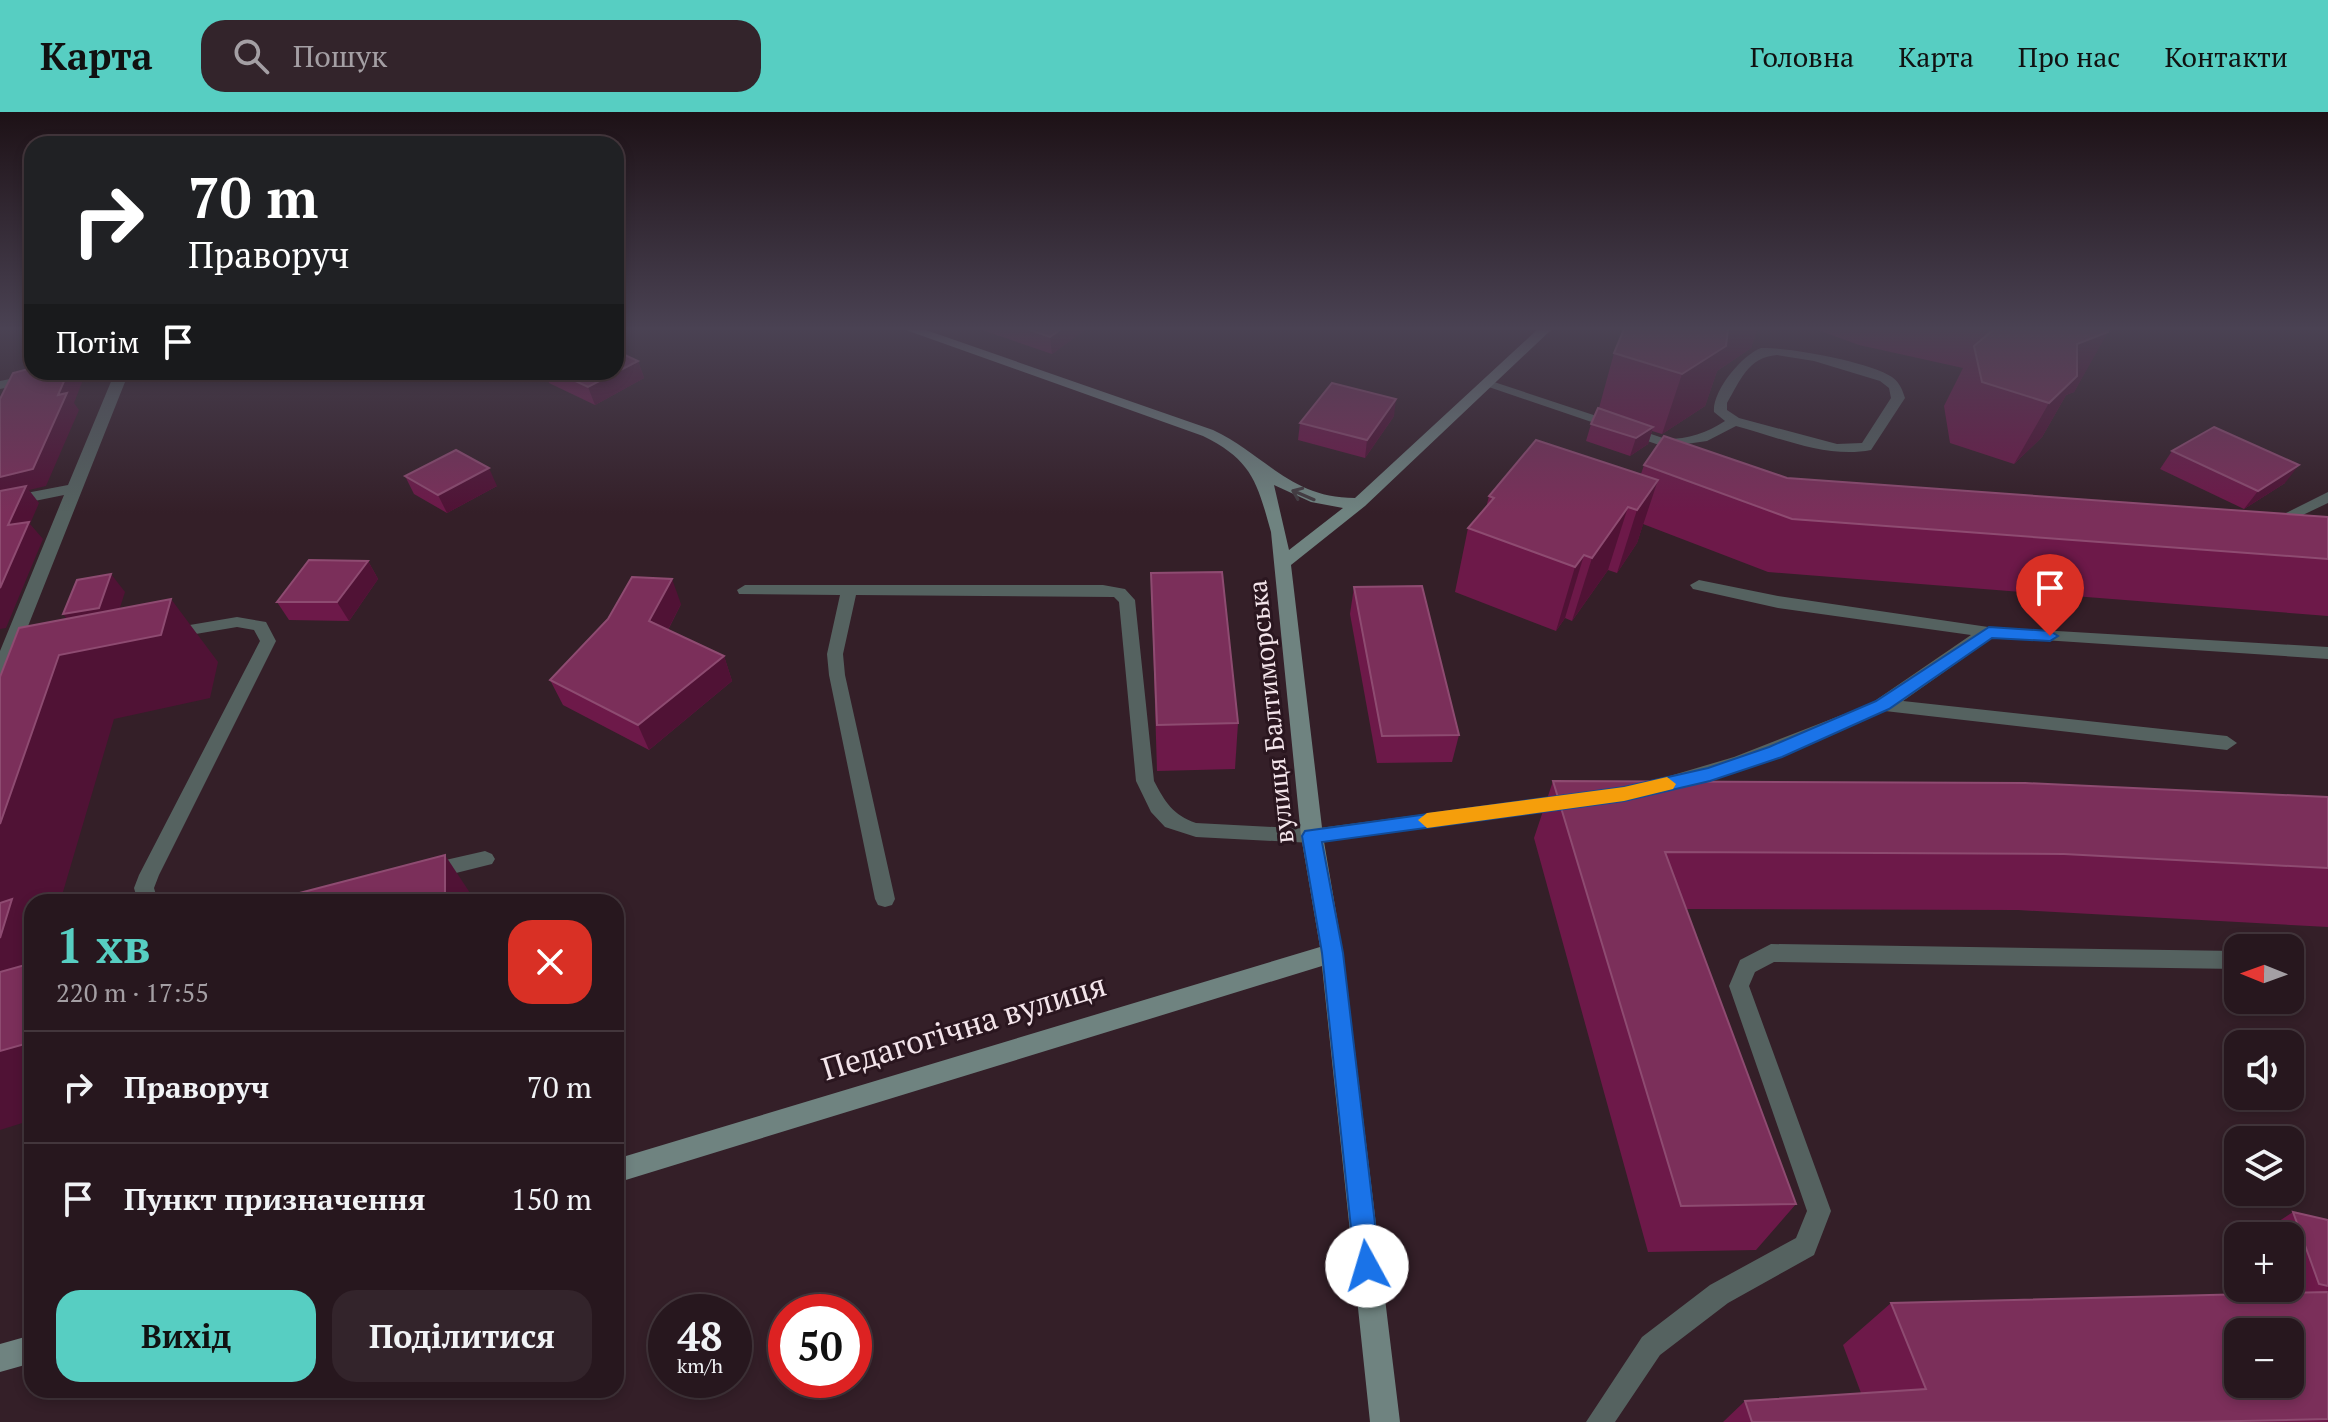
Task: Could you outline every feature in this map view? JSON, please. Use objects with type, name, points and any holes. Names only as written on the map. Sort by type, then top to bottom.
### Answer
[{"type":"main road","points":[[1085,390],[1208,433],[1236,448],[1255,465],[1304,497],[1338,504],[1359,503]]},
{"type":"main road","points":[[1283,563],[1359,503],[1479,390]]},
{"type":"main road","name":"вулиця Балтиморська","points":[[1255,465],[1272,505],[1283,563],[1312,836],[1332,953],[1385,1422]]},
{"type":"main road","name":"Педагогічна вулиця","points":[[624,1169],[1332,953]]},
{"type":"main road","points":[[0,1358],[24,1351]]},
{"type":"street","points":[[7,659],[115,390]]},
{"type":"street","points":[[0,503],[77,488]]},
{"type":"street","points":[[2280,520],[2328,497]]},
{"type":"street","points":[[1699,585],[1778,602],[1989,632]]},
{"type":"street","points":[[1883,705],[1989,632]]},
{"type":"street","points":[[1883,705],[2227,743]]},
{"type":"lane","points":[[1505,390],[1665,443],[1691,444],[1715,434],[1734,421]]},
{"type":"lane","points":[[1729,390],[1720,403],[1721,412],[1734,421],[1837,448],[1866,447],[1898,398],[1896,390]]},
{"type":"lane","points":[[745,590],[1103,590],[1119,593],[1127,600],[1145,781],[1158,807],[1172,822],[1196,830],[1312,836],[1593,798]]},
{"type":"lane","points":[[849,590],[835,654],[837,675],[885,899]]},
{"type":"lane","points":[[146,894],[144,888],[149,875],[268,641],[260,626],[237,622],[160,636]]},
{"type":"lane","points":[[1989,632],[2328,653]]},
{"type":"lane","points":[[1638,791],[1710,774],[1775,752],[1883,705]]},
{"type":"lane","points":[[407,877],[485,859]]},
{"type":"lane","points":[[1599,1422],[1651,1346],[1719,1294],[1805,1246],[1819,1211],[1739,986],[1747,966],[1771,953],[2224,960]]},
{"type":"building","points":[[4,390],[60,390],[58,395],[67,393],[33,469],[0,477],[0,399]]},
{"type":"building","points":[[1326,390],[1361,390],[1396,399],[1367,440],[1300,423]]},
{"type":"building","points":[[2008,390],[2062,390],[2049,403]]},
{"type":"building","points":[[1598,408],[1653,427],[1636,438],[1591,424]]},
{"type":"building","points":[[2214,427],[2299,465],[2258,491],[2172,451]]},
{"type":"building","points":[[1664,436],[1787,478],[2328,517],[2328,559],[1792,519],[1644,465]]},
{"type":"building","points":[[1536,440],[1658,480],[1637,510],[1628,507],[1592,558],[1584,555],[1575,567],[1468,528],[1494,498],[1489,496]]},
{"type":"building","points":[[456,450],[489,468],[438,495],[405,476]]},
{"type":"building","points":[[26,486],[8,525],[29,522],[0,588],[0,491]]},
{"type":"building","points":[[309,560],[368,561],[337,602],[277,602]]},
{"type":"building","points":[[1222,572],[1238,723],[1157,725],[1151,573]]},
{"type":"building","points":[[111,574],[99,608],[63,614],[77,580]]},
{"type":"building","points":[[632,577],[672,579],[649,621],[724,656],[638,725],[550,680],[608,619]]},
{"type":"building","points":[[1422,586],[1459,735],[1382,736],[1354,587]]},
{"type":"building","points":[[171,599],[161,635],[59,655],[0,824],[0,677],[19,628]]},
{"type":"building","points":[[1553,781],[2025,783],[2328,797],[2328,868],[2064,854],[1665,852],[1796,1204],[1681,1206]]},
{"type":"building","points":[[445,855],[445,894],[296,894]]},
{"type":"building","points":[[12,899],[0,938],[0,903]]},
{"type":"building","points":[[24,965],[24,1044],[0,1051],[0,972]]},
{"type":"building","points":[[2293,1212],[2328,1220],[2328,1286],[2319,1284],[2304,1242],[2304,1222],[2297,1222]]},
{"type":"building","points":[[2328,1292],[2328,1419],[1752,1422],[1745,1401],[1926,1389],[1891,1303],[2224,1295],[2224,1302],[2304,1302],[2304,1293]]},
{"type":"slow traffic","points":[[1427,820],[1624,794],[1667,784]]},
{"type":"route","points":[[1367,1266],[1332,953],[1312,836],[1624,794],[1710,774],[1775,752],[1883,705],[1989,632],[2050,636]]}]
